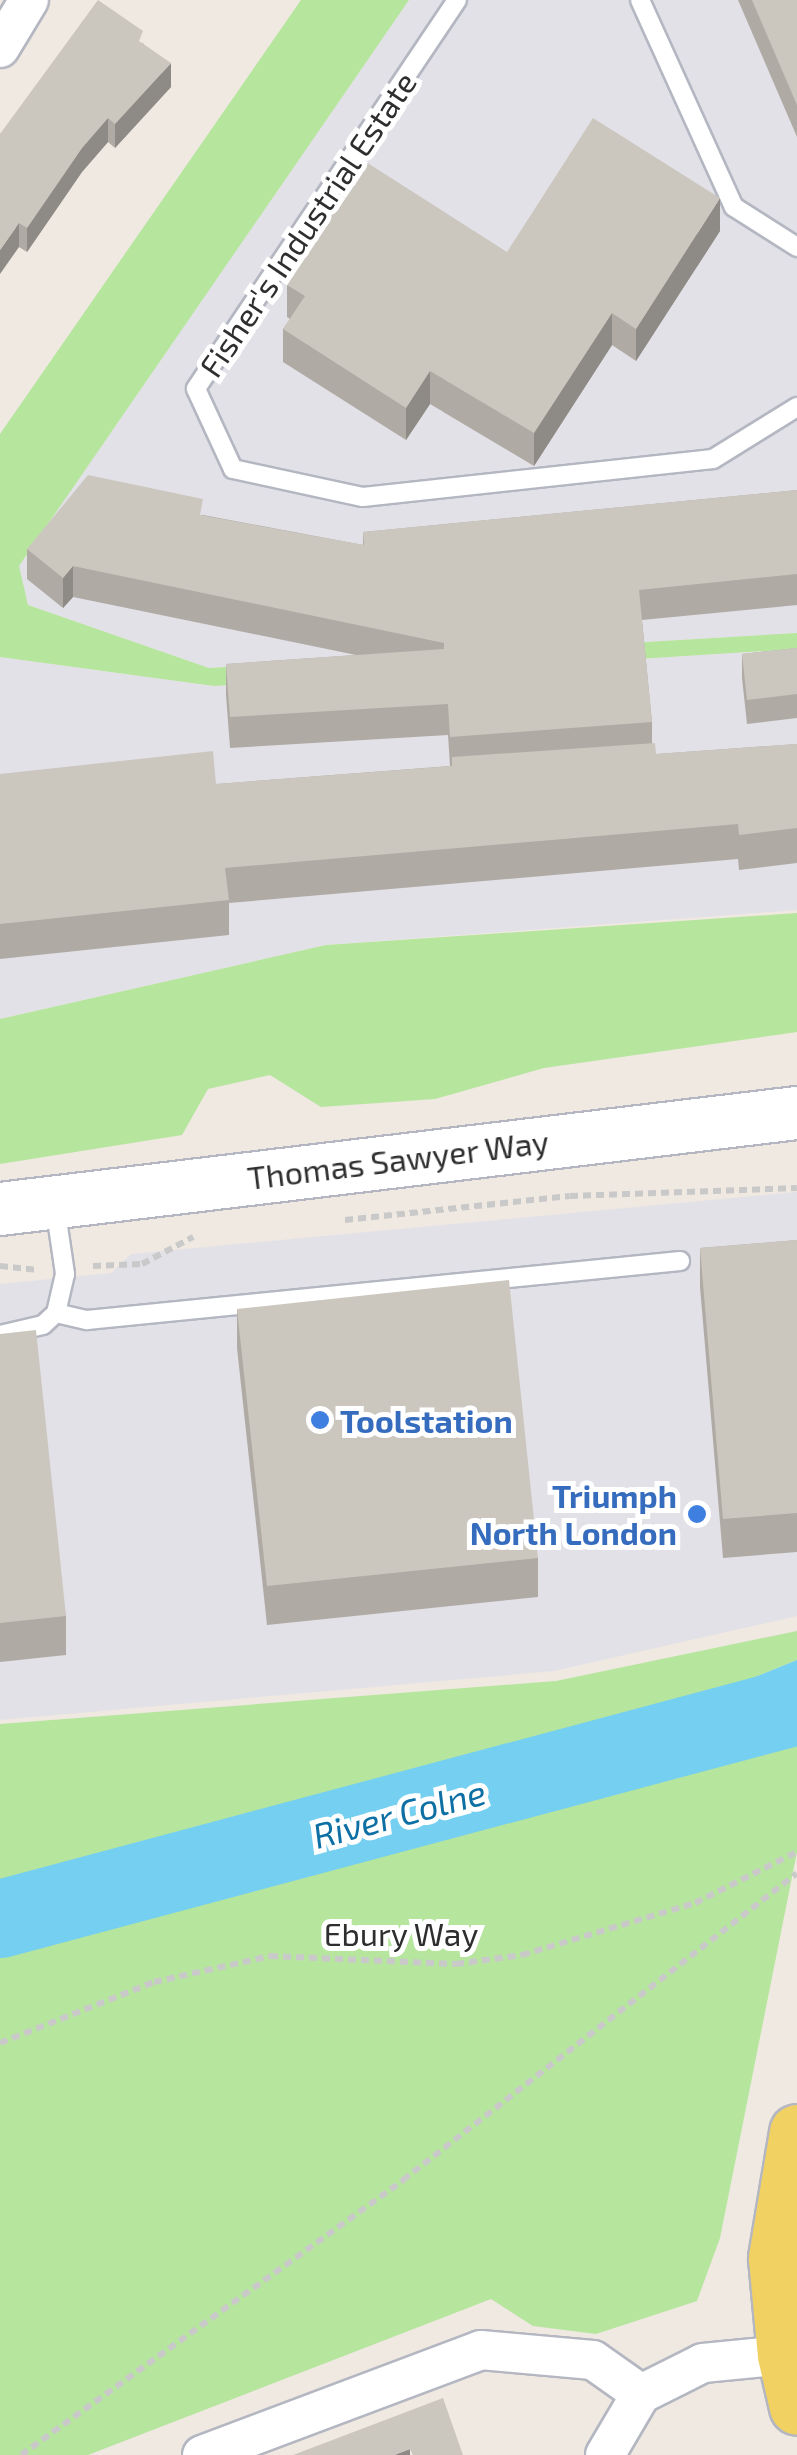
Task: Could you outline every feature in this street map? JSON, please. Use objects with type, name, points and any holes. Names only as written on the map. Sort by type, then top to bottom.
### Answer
[{"type":"main road","points":[[791,2381],[776,2258],[797,2132]]},
{"type":"street","points":[[0,48],[29,0]]},
{"type":"street","name":"Thomas Sawyer Way","points":[[0,1209],[797,1113]]},
{"type":"street","points":[[202,2455],[481,2350],[593,2360],[641,2394]]},
{"type":"street","points":[[605,2455],[641,2394],[703,2363],[791,2381]]},
{"type":"lane","name":"Fisher's Industrial Estate","points":[[458,0],[196,389],[232,468],[363,497],[713,459],[797,407]]},
{"type":"lane","points":[[640,0],[734,207],[797,247]]},
{"type":"lane","points":[[0,1335],[43,1325],[56,1312],[64,1267],[55,1200]]},
{"type":"lane","points":[[56,1312],[87,1320],[150,1315],[680,1262]]},
{"type":"path","points":[[324,1222],[570,1196],[797,1188]]},
{"type":"path","points":[[0,1266],[142,1264],[189,1237],[208,1235]]},
{"type":"path","name":"Ebury Way","points":[[0,2043],[154,1982],[270,1956],[456,1964],[522,1955],[694,1903],[797,1852]]},
{"type":"path","points":[[21,2455],[403,2180],[797,1873]]},
{"type":"shaded area","points":[[409,0],[797,0],[797,633],[209,668],[28,605],[18,567]]},
{"type":"shaded area","points":[[797,649],[797,910],[326,945],[0,1019],[0,657],[214,686]]},
{"type":"shaded area","points":[[797,1192],[797,1616],[554,1671],[0,1720],[0,1284],[111,1273],[131,1254]]},
{"type":"green space","points":[[301,0],[409,0],[19,566],[28,605],[209,668],[797,633],[797,649],[214,686],[0,657],[0,434]]},
{"type":"green space","points":[[797,913],[797,1032],[544,1068],[435,1099],[321,1107],[270,1075],[208,1089],[182,1135],[0,1164],[0,1019],[326,945]]},
{"type":"green space","points":[[797,1631],[797,1660],[495,1784],[797,1735],[797,1852],[720,2238],[697,2301],[596,2334],[533,2326],[491,2299],[88,2455],[0,2455],[0,1724],[556,1681]]},
{"type":"water","points":[[797,1660],[797,1735],[489,1786]]},
{"type":"building","points":[[98,0],[143,31],[139,41],[171,63],[115,124],[108,118],[82,148],[27,228],[19,223],[0,250],[0,134]]},
{"type":"building","points":[[752,0],[797,0],[797,105]]},
{"type":"building","points":[[593,118],[720,198],[636,329],[612,313],[534,433],[430,371],[406,408],[283,329],[305,296],[287,285],[366,162],[507,252]]},
{"type":"building","points":[[88,475],[203,499],[200,515],[364,545],[363,532],[797,490],[797,574],[639,590],[652,722],[450,737],[448,704],[230,717],[226,664],[444,649],[444,643],[73,566],[63,578],[27,549]]},
{"type":"building","points":[[797,648],[797,694],[747,700],[742,654]]},
{"type":"building","points":[[655,743],[656,754],[797,744],[797,828],[739,835],[738,824],[225,868],[229,900],[0,924],[0,774],[213,751],[216,784],[452,766],[452,757]]},
{"type":"building","points":[[797,1240],[797,1513],[723,1519],[700,1248]]},
{"type":"building","points":[[509,1280],[538,1558],[267,1586],[237,1309]]},
{"type":"building","points":[[36,1330],[66,1616],[0,1623],[0,1334]]},
{"type":"building","points":[[443,2398],[463,2455],[413,2455],[410,2449],[394,2455],[293,2455]]},
{"type":"waterway","name":"River Colne","points":[[0,1919],[797,1706]]},
{"type":"place","name":"Toolstation","points":[[320,1420]]},
{"type":"place","name":"Triumph North London","points":[[697,1514]]}]
